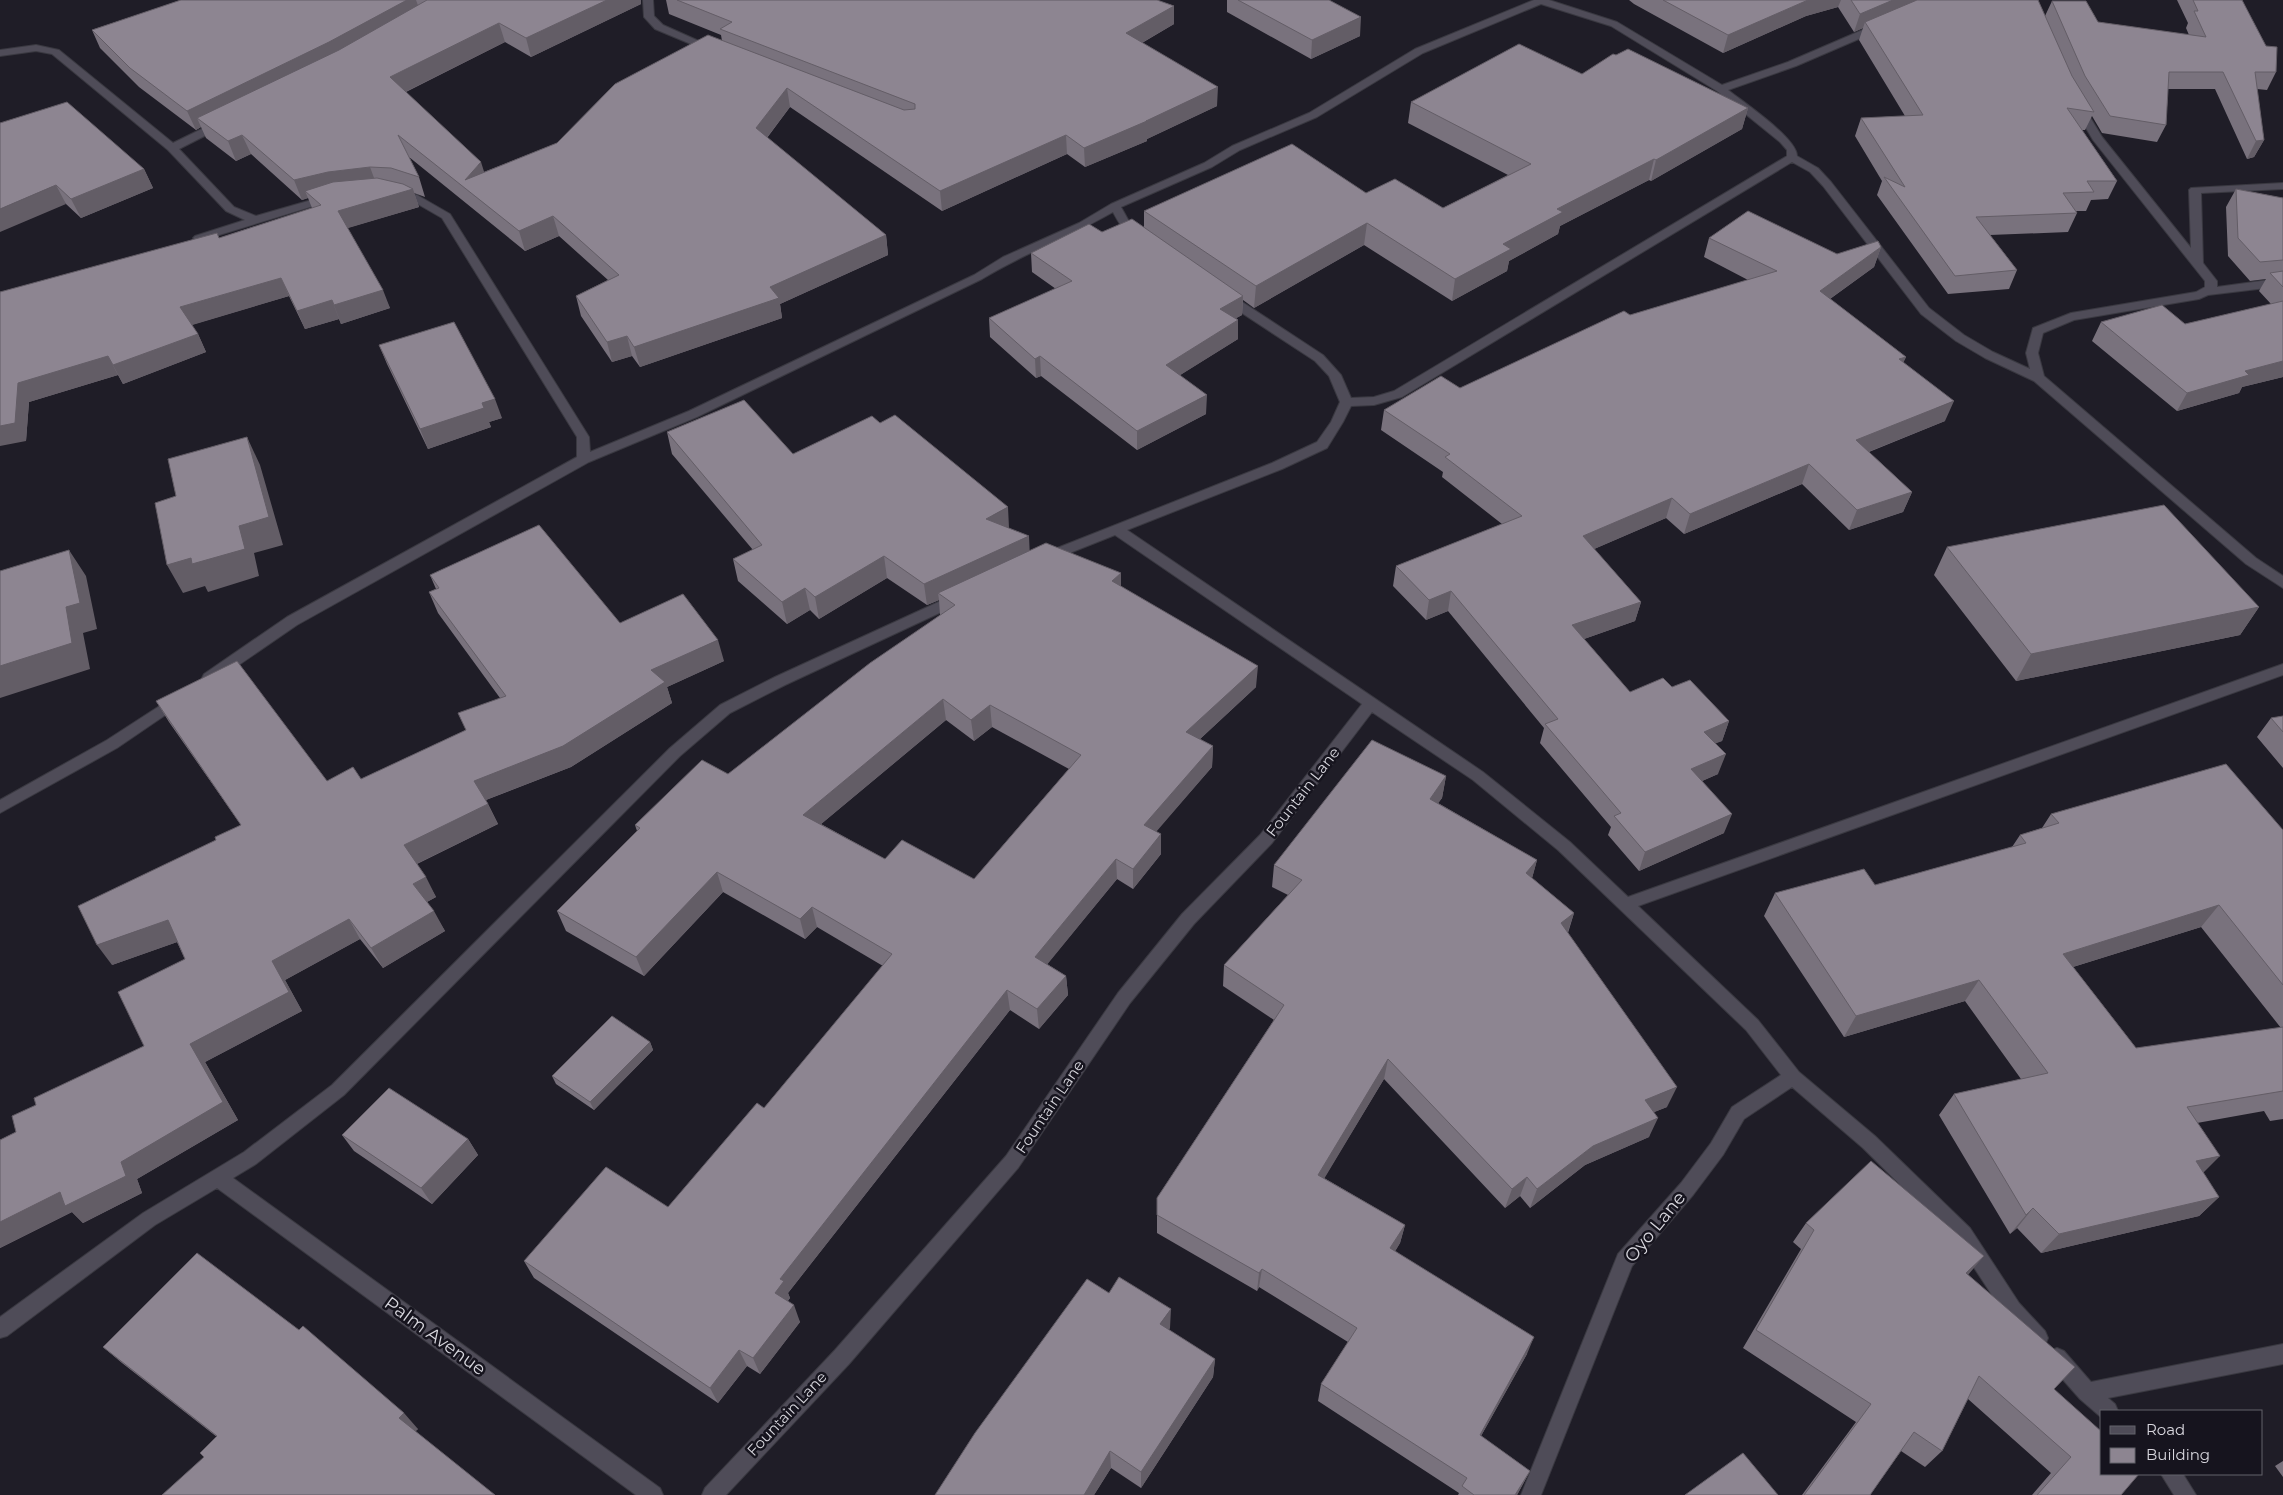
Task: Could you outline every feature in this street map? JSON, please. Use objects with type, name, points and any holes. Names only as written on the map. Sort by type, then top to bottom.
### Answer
[{"type":"street","points":[[648,0],[649,16],[659,27],[726,54]]},
{"type":"street","points":[[202,683],[292,621],[584,460],[693,414],[978,277],[1007,259],[1083,226],[1115,206],[1208,165],[1236,148],[1313,115],[1376,75],[1419,51],[1539,0],[1614,24],[1721,89],[1784,140],[1792,150],[1792,157]]},
{"type":"street","points":[[1721,89],[1792,64],[1889,23]]},
{"type":"street","points":[[0,53],[36,48],[55,52],[172,148],[230,209],[254,220]]},
{"type":"street","points":[[2038,378],[2032,353],[2037,331],[2071,317],[2199,295],[2211,289],[2210,281],[2098,138],[2071,94]]},
{"type":"street","points":[[172,148],[234,117]]},
{"type":"street","points":[[1792,157],[1814,170],[1925,311],[1960,338],[1989,355],[2038,378],[2251,561],[2283,582]]},
{"type":"street","points":[[1346,402],[1374,401],[1398,394],[1792,157]]},
{"type":"street","points":[[2197,264],[2195,190],[2283,186]]},
{"type":"street","points":[[384,191],[413,197],[446,216],[582,437],[584,460]]},
{"type":"street","points":[[190,241],[339,195]]},
{"type":"street","points":[[1115,206],[1127,227],[1154,245]]},
{"type":"street","points":[[2205,292],[2283,282]]},
{"type":"street","points":[[1030,565],[1277,466],[1322,445],[1337,422],[1346,402],[1335,375],[1319,358],[1212,287]]},
{"type":"street","points":[[1117,530],[1478,776],[1564,846],[1752,1024],[1793,1078],[1869,1142],[1963,1234],[2012,1309],[2087,1392],[2107,1410]]},
{"type":"street","points":[[0,1329],[149,1219],[250,1158],[338,1090],[413,1017],[668,758],[726,709],[780,680],[969,594]]},
{"type":"street","points":[[1626,904],[2283,669]]},
{"type":"street","points":[[0,807],[112,744],[186,694]]},
{"type":"street","name":"Fountain Lane","points":[[712,1495],[842,1356],[1012,1162],[1124,998],[1188,919],[1266,839],[1370,704]]},
{"type":"street","name":"Oyo Lane","points":[[1530,1495],[1625,1260],[1693,1181],[1717,1149],[1738,1113],[1793,1078]]},
{"type":"street","name":"Palm Avenue","points":[[217,1178],[653,1495]]},
{"type":"street","points":[[2087,1392],[2283,1354]]},
{"type":"street","points":[[2172,1475],[2186,1495]]},
{"type":"building","points":[[181,0],[407,0],[329,42],[187,111],[130,68],[92,30]]},
{"type":"building","points":[[427,0],[607,0],[526,38],[499,23],[390,77],[481,162],[465,180],[557,143],[615,84],[708,35],[904,110],[915,109],[915,104],[720,29],[732,22],[677,0],[1157,0],[1174,6],[1126,33],[1218,87],[1147,121],[1084,148],[1066,135],[940,191],[787,88],[756,128],[886,235],[770,287],[779,298],[634,347],[627,336],[607,342],[576,296],[619,275],[553,216],[519,231],[398,135],[419,177],[391,168],[370,167],[328,172],[294,180],[242,135],[228,141],[197,118],[339,50]]},
{"type":"building","points":[[1238,0],[1329,0],[1361,17],[1312,40]]},
{"type":"building","points":[[1663,0],[1808,0],[1728,35]]},
{"type":"building","points":[[1851,0],[1893,0],[1860,14]]},
{"type":"building","points":[[1917,0],[2038,0],[2072,76],[2094,112],[2067,108],[2117,181],[2087,181],[2094,192],[2063,193],[2077,213],[1976,217],[2017,270],[1955,276],[1884,177],[1905,187],[1861,118],[1923,115],[1865,22]]},
{"type":"building","points":[[2193,0],[2242,0],[2266,46],[2277,47],[2276,72],[2255,72],[2264,140],[2256,141],[2223,72],[2169,72],[2166,125],[2110,116],[2085,76],[2052,1],[2086,1],[2098,22],[2206,37],[2194,11],[2198,11]]},
{"type":"building","points":[[1519,44],[1582,74],[1613,54],[1616,55],[1628,49],[1748,108],[1656,160],[1654,159],[1557,209],[1563,212],[1503,244],[1511,249],[1455,279],[1367,223],[1256,286],[1144,211],[1292,144],[1366,193],[1395,179],[1443,208],[1531,164],[1411,102]]},
{"type":"building","points":[[67,102],[144,169],[71,199],[56,185],[0,209],[0,123]]},
{"type":"building","points":[[377,178],[403,184],[413,189],[338,211],[383,290],[334,305],[332,300],[297,311],[281,278],[180,307],[198,334],[113,365],[108,356],[18,383],[15,423],[0,426],[0,292],[217,233],[219,238],[321,205],[305,191],[333,182]]},
{"type":"building","points":[[2236,189],[2283,198],[2283,260],[2260,262],[2238,238]]},
{"type":"building","points":[[1748,211],[1837,254],[1878,241],[1881,247],[1820,291],[1906,357],[1899,359],[1954,401],[1856,440],[1912,492],[1857,510],[1809,464],[1690,514],[1672,498],[1583,536],[1641,602],[1572,625],[1630,692],[1663,678],[1672,687],[1690,680],[1729,721],[1704,732],[1726,754],[1691,769],[1732,814],[1645,852],[1614,816],[1621,813],[1545,724],[1558,719],[1451,591],[1429,600],[1396,566],[1522,516],[1445,457],[1450,454],[1384,410],[1441,376],[1460,388],[1624,311],[1630,315],[1777,271],[1709,238]]},
{"type":"building","points":[[1132,219],[1243,296],[1220,309],[1238,320],[1166,365],[1207,395],[1137,431],[1040,356],[1035,359],[989,318],[1072,281],[1031,253],[1089,224],[1102,232]]},
{"type":"building","points":[[2283,271],[2283,287],[2270,273]]},
{"type":"building","points":[[2283,301],[2283,361],[2245,371],[2249,375],[2187,393],[2101,322],[2162,305],[2185,324]]},
{"type":"building","points":[[454,322],[495,399],[482,403],[484,408],[420,429],[379,345]]},
{"type":"building","points":[[744,400],[793,454],[872,416],[880,423],[895,415],[1008,507],[986,519],[1029,536],[924,584],[884,556],[815,597],[805,588],[782,602],[733,559],[762,545],[667,432]]},
{"type":"building","points":[[247,437],[269,517],[239,526],[245,549],[192,564],[191,558],[167,565],[155,503],[176,496],[168,459]]},
{"type":"building","points":[[2164,505],[2259,607],[2031,654],[1947,547]]},
{"type":"building","points":[[539,525],[620,623],[683,594],[718,640],[651,670],[665,682],[563,746],[474,781],[488,804],[404,845],[426,877],[413,884],[434,911],[371,948],[349,919],[272,961],[289,992],[190,1044],[223,1102],[121,1162],[126,1176],[65,1206],[60,1192],[0,1222],[0,1140],[16,1132],[12,1116],[36,1105],[34,1098],[144,1046],[118,992],[185,959],[168,920],[97,945],[78,906],[216,840],[215,837],[241,825],[156,701],[237,661],[327,781],[353,767],[361,779],[466,730],[458,713],[506,696],[429,592],[439,588],[430,575]]},
{"type":"building","points":[[1046,543],[1121,573],[1112,581],[1258,666],[1186,732],[1213,746],[1144,825],[1161,834],[1133,869],[1116,859],[1035,957],[1066,976],[1037,1009],[1007,990],[780,1279],[784,1281],[775,1293],[794,1305],[753,1358],[739,1350],[710,1388],[524,1261],[606,1167],[668,1207],[757,1103],[764,1108],[892,954],[812,907],[800,919],[717,872],[636,957],[557,911],[640,828],[635,825],[702,760],[728,774],[870,663],[955,605],[938,593]],"holes":[[[943,699],[971,720],[990,705],[1081,755],[974,879],[902,840],[885,859],[803,815]]]},
{"type":"building","points":[[69,550],[80,603],[66,607],[72,643],[0,666],[0,571]]},
{"type":"building","points":[[2283,716],[2283,732],[2271,718]]},
{"type":"building","points":[[1372,740],[1446,776],[1430,799],[1537,860],[1526,873],[1574,913],[1561,923],[1677,1087],[1645,1100],[1658,1118],[1593,1146],[1537,1189],[1527,1177],[1512,1189],[1388,1059],[1318,1175],[1405,1225],[1390,1248],[1534,1337],[1480,1435],[1530,1471],[1515,1495],[1474,1495],[1462,1486],[1467,1478],[1321,1384],[1357,1328],[1262,1269],[1259,1273],[1157,1215],[1157,1198],[1284,1005],[1224,965],[1302,880],[1274,865]]},
{"type":"building","points":[[2226,764],[2283,830],[2283,985],[2219,905],[2063,954],[2136,1048],[2283,1027],[2283,1091],[2187,1107],[2220,1156],[2196,1161],[2219,1197],[2059,1234],[2033,1208],[2026,1215],[1954,1094],[2048,1073],[1979,980],[1856,1016],[1775,893],[1864,869],[1875,885],[2026,843],[2020,835],[2059,823],[2051,814]]},
{"type":"building","points":[[612,1016],[650,1042],[590,1102],[552,1076]]},
{"type":"building","points":[[389,1088],[468,1139],[421,1188],[342,1135]]},
{"type":"building","points":[[1871,1161],[1984,1256],[1966,1273],[2075,1367],[2054,1389],[2100,1430],[2100,1475],[2138,1475],[2121,1495],[2037,1495],[2071,1457],[1979,1376],[1942,1451],[1914,1432],[1870,1495],[1804,1495],[1871,1404],[1756,1330],[1814,1230],[1806,1223]]},
{"type":"building","points":[[197,1253],[299,1330],[303,1326],[404,1413],[399,1418],[495,1495],[162,1495],[204,1457],[200,1453],[217,1436],[103,1347]]},
{"type":"building","points":[[1119,1277],[1171,1309],[1160,1324],[1215,1359],[1141,1472],[1110,1451],[1084,1495],[935,1495],[975,1433],[1087,1279],[1109,1293]]},
{"type":"building","points":[[1743,1453],[1778,1495],[1685,1495]]}]
